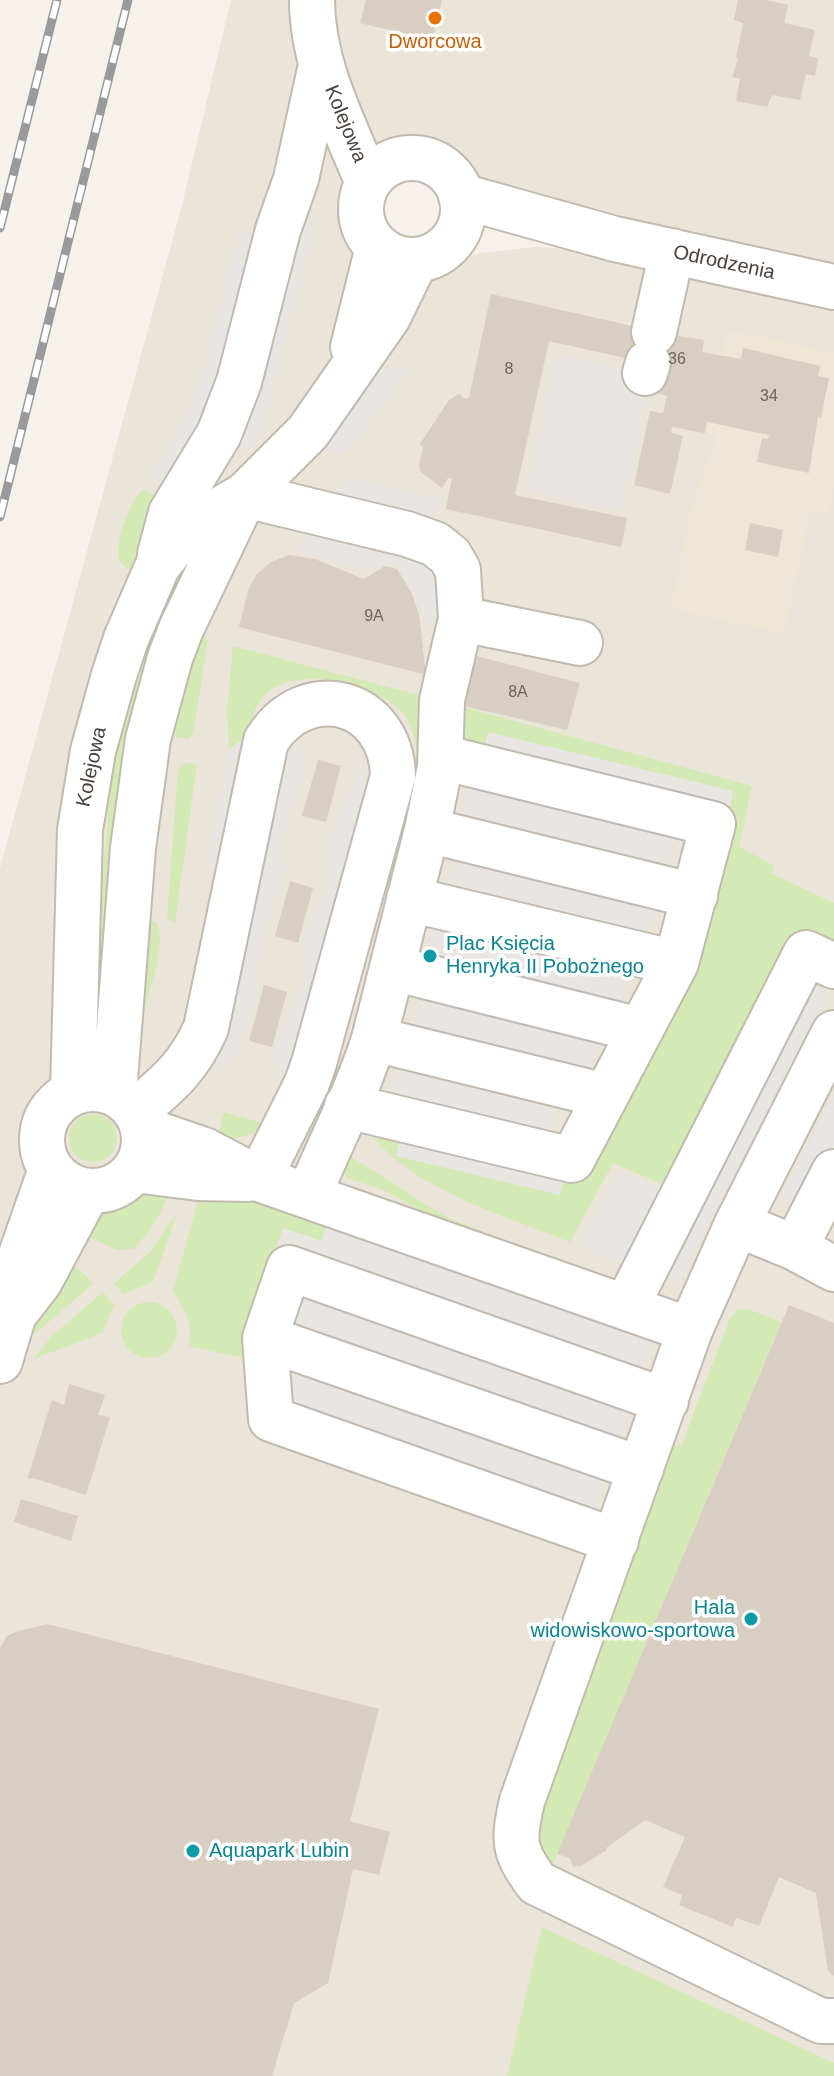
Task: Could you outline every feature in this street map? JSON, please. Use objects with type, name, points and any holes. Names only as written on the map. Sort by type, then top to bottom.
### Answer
[{"type":"street","name":"Kolejowa","points":[[312,0],[312,28],[321,65],[385,171]]},
{"type":"street","points":[[158,565],[171,513],[219,434],[239,382],[278,230],[296,179],[321,65]]},
{"type":"street","points":[[414,159],[439,166],[449,174],[459,215],[439,251],[397,253],[367,233],[362,217],[362,199],[385,171],[414,159]]},
{"type":"street","name":"Odrodzenia","points":[[459,215],[615,239],[834,287]]},
{"type":"street","points":[[649,356],[672,251]]},
{"type":"street","name":"Kolejowa","points":[[120,1119],[80,830],[93,751],[126,639],[158,565],[181,537],[202,520],[245,495],[308,432],[388,317],[397,253]]},
{"type":"street","name":"Kolejowa","points":[[120,1119],[133,848],[148,739],[181,629],[245,495]]},
{"type":"street","points":[[245,495],[407,534],[435,544],[450,556],[458,570],[461,619],[442,700],[441,757],[427,830],[374,1039],[363,1073],[309,1195]]},
{"type":"street","points":[[461,619],[580,643]]},
{"type":"street","points":[[120,1119],[185,1068],[206,1028],[266,741],[276,725],[293,712],[315,705],[346,705],[363,713],[385,738],[393,763],[393,776],[314,1063],[259,1179]]},
{"type":"street","points":[[347,1106],[572,1160],[676,963],[695,896],[713,824],[441,757]]},
{"type":"street","points":[[427,830],[695,896]]},
{"type":"street","points":[[409,899],[676,963]]},
{"type":"street","points":[[626,1307],[806,953],[834,966]]},
{"type":"street","points":[[392,968],[640,1030]]},
{"type":"street","points":[[834,1033],[737,1224],[690,1330],[522,1801],[515,1831],[520,1860],[537,1883],[821,2021],[834,2021]]},
{"type":"street","points":[[374,1039],[606,1096]]},
{"type":"street","points":[[120,1119],[122,1182],[106,1189],[88,1191],[61,1180],[51,1169],[44,1156],[42,1141],[50,1112],[60,1100],[120,1119],[198,1178],[259,1179],[690,1330]]},
{"type":"street","points":[[0,1361],[14,1314],[15,1272],[51,1169]]},
{"type":"street","points":[[795,1248],[834,1172]]},
{"type":"street","points":[[14,1314],[40,1281],[88,1191]]},
{"type":"street","points":[[737,1224],[795,1248],[834,1269]]},
{"type":"street","points":[[616,1541],[271,1419],[265,1338],[289,1268],[666,1401]]},
{"type":"street","points":[[265,1338],[641,1469]]},
{"type":"shaded area","points":[[231,0],[834,0],[834,267],[499,191],[472,179],[452,162],[401,142],[346,173],[352,253],[424,279],[450,264],[480,253],[536,247],[582,250],[834,304],[834,2076],[0,2076],[0,868],[181,209]]},
{"type":"shaded area","points":[[270,208],[316,219],[266,417],[252,451],[228,441],[190,504],[149,479],[195,399],[240,232],[262,237]]},
{"type":"shaded area","points":[[727,330],[834,353],[834,485],[828,514],[811,510],[784,633],[671,609],[690,513],[717,435],[705,433]]},
{"type":"shaded area","points":[[557,354],[652,375],[621,511],[528,489]]},
{"type":"shaded area","points":[[411,366],[347,452],[316,451],[380,368]]},
{"type":"shaded area","points":[[349,477],[442,500],[425,522],[331,501]]},
{"type":"shaded area","points":[[303,527],[420,554],[444,584],[445,622],[424,621],[417,597],[397,565],[386,563],[371,572],[299,551]]},
{"type":"shaded area","points":[[488,732],[733,791],[728,815],[482,754]]},
{"type":"shaded area","points":[[315,735],[304,750],[305,769],[282,833],[284,876],[260,938],[259,993],[234,1056],[207,1076],[201,1070],[275,783],[296,748]]},
{"type":"shaded area","points":[[246,738],[218,881],[207,863],[229,749]]},
{"type":"shaded area","points":[[358,753],[369,784],[283,1095],[274,1050],[301,990],[302,942],[327,887],[329,839],[360,770]]},
{"type":"shaded area","points":[[470,777],[675,827],[663,874],[458,823]]},
{"type":"shaded area","points":[[458,848],[658,897],[646,943],[447,895]]},
{"type":"shaded area","points":[[436,917],[629,964],[618,1011],[424,964]]},
{"type":"shaded area","points":[[806,982],[827,993],[678,1282],[656,1272]]},
{"type":"shaded area","points":[[424,988],[600,1032],[588,1078],[413,1036]]},
{"type":"shaded area","points":[[402,1057],[559,1096],[548,1143],[390,1104]]},
{"type":"shaded area","points":[[834,1094],[834,1147],[802,1209],[780,1198]]},
{"type":"shaded area","points":[[402,1132],[566,1172],[560,1195],[396,1156]]},
{"type":"shaded area","points":[[618,1171],[666,1191],[628,1266],[580,1246]]},
{"type":"shaded area","points":[[329,1219],[655,1334],[640,1379],[275,1252],[283,1228],[321,1241]]},
{"type":"shaded area","points":[[294,1285],[632,1404],[616,1449],[279,1330]]},
{"type":"shaded area","points":[[291,1361],[608,1472],[592,1517],[287,1412],[295,1388],[284,1384]]},
{"type":"green space","points":[[144,489],[163,501],[130,570],[122,564],[118,548],[130,509]]},
{"type":"green space","points":[[154,615],[167,620],[107,1011],[83,1010],[101,894],[114,747]]},
{"type":"green space","points":[[199,633],[208,640],[193,733],[188,739],[166,735]]},
{"type":"green space","points":[[233,646],[426,697],[422,755],[393,879],[385,877],[417,752],[406,717],[385,699],[352,684],[333,680],[296,680],[279,685],[266,694],[255,709],[246,738],[229,749],[227,712]]},
{"type":"green space","points":[[452,704],[752,786],[739,847],[775,866],[771,873],[834,903],[834,945],[803,930],[667,1186],[613,1163],[570,1242],[486,1210],[430,1183],[382,1147],[363,1125],[402,1132],[396,1156],[566,1172],[728,815],[733,792],[488,732],[482,754],[460,746]]},
{"type":"green space","points":[[185,763],[197,764],[175,923],[167,918],[178,770]]},
{"type":"green space","points":[[147,921],[156,922],[160,939],[154,974],[146,1005],[142,1009]]},
{"type":"green space","points":[[224,1112],[265,1124],[243,1137],[218,1137]]},
{"type":"green space","points":[[93,1114],[110,1121],[117,1138],[110,1155],[93,1162],[76,1155],[69,1138],[76,1121]]},
{"type":"green space","points":[[342,1151],[444,1216],[533,1252],[434,1219],[384,1190],[347,1178],[341,1166]]},
{"type":"green space","points":[[173,1185],[146,1235],[133,1249],[117,1250],[76,1231],[106,1201],[134,1191]]},
{"type":"green space","points":[[201,1191],[264,1202],[329,1219],[322,1241],[283,1228],[242,1344],[243,1358],[192,1347],[189,1344],[187,1316],[173,1291]]},
{"type":"green space","points":[[178,1211],[153,1282],[123,1294],[114,1283],[150,1252]]},
{"type":"green space","points":[[63,1263],[78,1269],[94,1283],[24,1343]]},
{"type":"green space","points":[[103,1292],[114,1305],[102,1333],[33,1359],[52,1336]]},
{"type":"green space","points":[[149,1302],[169,1310],[177,1330],[169,1350],[149,1358],[129,1350],[121,1330],[129,1310]]},
{"type":"green space","points":[[748,1309],[781,1322],[552,1866],[539,1842],[542,1796],[669,1444],[681,1447],[730,1318],[738,1310]]},
{"type":"green space","points":[[542,1927],[834,2063],[834,2076],[507,2076]]},
{"type":"building","points":[[366,0],[442,0],[432,40],[360,23]]},
{"type":"building","points":[[738,0],[765,0],[788,5],[784,23],[815,30],[809,56],[818,58],[815,76],[806,74],[800,100],[772,95],[767,107],[736,101],[740,79],[732,77],[743,23],[734,20]]},
{"type":"building","points":[[491,294],[704,340],[702,352],[741,359],[743,348],[820,366],[818,376],[829,378],[821,418],[818,417],[809,473],[757,462],[762,438],[768,439],[769,435],[707,422],[705,433],[672,427],[671,433],[683,436],[670,494],[634,485],[650,411],[663,413],[667,396],[654,392],[660,366],[549,341],[515,495],[627,518],[621,547],[446,509],[452,479],[448,478],[442,488],[420,471],[423,447],[420,444],[449,400],[459,394],[465,399],[469,398]]},
{"type":"building","points":[[750,523],[783,530],[778,557],[745,550]]},
{"type":"building","points":[[289,555],[315,559],[364,579],[385,566],[397,569],[412,594],[419,614],[426,675],[239,627],[248,590],[257,574],[271,562]]},
{"type":"building","points":[[469,654],[580,683],[567,730],[456,704]]},
{"type":"building","points":[[318,760],[341,766],[326,822],[302,816]]},
{"type":"building","points":[[290,881],[313,888],[298,943],[275,936]]},
{"type":"building","points":[[264,985],[287,992],[272,1047],[249,1041]]},
{"type":"building","name":"Hala widowiskowo-sportowa","points":[[789,1305],[834,1323],[834,1976],[828,1971],[816,1893],[779,1877],[759,1926],[736,1918],[733,1927],[679,1905],[682,1895],[663,1887],[685,1837],[645,1820],[581,1866],[573,1867],[570,1858],[557,1854]]},
{"type":"building","points":[[69,1384],[105,1395],[98,1415],[110,1417],[86,1495],[29,1479],[28,1476],[52,1400],[64,1405]]},
{"type":"building","points":[[21,1499],[78,1516],[71,1541],[14,1522]]},
{"type":"building","name":"Aquapark Lubin","points":[[47,1624],[379,1709],[350,1821],[390,1832],[379,1875],[353,1869],[328,1983],[294,2003],[272,2076],[0,2076],[0,1648],[7,1636]]},
{"type":"railway","points":[[0,228],[57,0]]},
{"type":"railway","points":[[0,517],[128,0]]},
{"type":"place","name":"Dworcowa","points":[[435,18]]},
{"type":"place","name":"Plac Księcia Henryka II Pobożnego","points":[[430,956]]},
{"type":"place","name":"Hala widowiskowo-sportowa","points":[[751,1619]]},
{"type":"place","name":"Aquapark Lubin","points":[[193,1851]]}]
